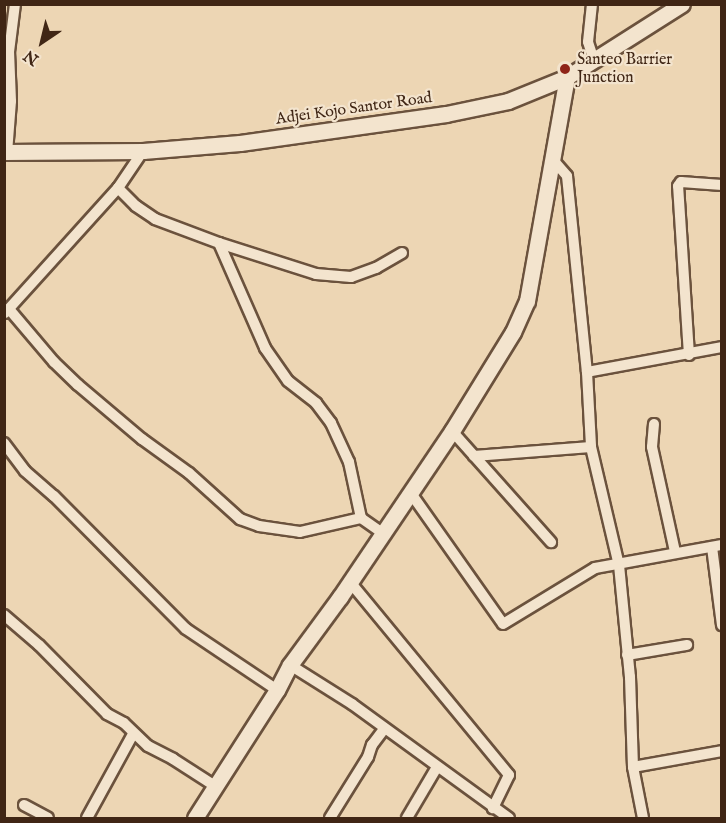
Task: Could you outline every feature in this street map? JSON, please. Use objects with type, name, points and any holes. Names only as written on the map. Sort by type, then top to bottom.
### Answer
[{"type":"street","points":[[6,153],[11,101],[9,52],[15,4]]},
{"type":"street","points":[[592,4],[588,42],[594,61]]},
{"type":"street","name":"Adjei Kojo Santor Road","points":[[6,153],[143,151],[240,143],[446,114],[508,101],[567,76],[594,61],[682,4]]},
{"type":"street","points":[[195,819],[277,690],[290,665],[350,582],[381,532],[452,431],[513,332],[527,301],[554,160],[567,76]]},
{"type":"street","points":[[143,151],[118,188],[7,311],[78,385],[142,440],[189,473],[240,519],[259,526],[300,532],[361,518]]},
{"type":"street","points":[[554,160],[567,176],[587,372],[591,447],[620,565],[633,731],[633,767],[643,819]]},
{"type":"street","points":[[689,355],[678,186],[681,182],[722,185]]},
{"type":"street","points":[[118,188],[136,207],[155,219],[219,243],[294,264],[316,274],[351,277],[376,268],[402,253]]},
{"type":"street","points":[[219,243],[265,348],[288,381],[316,403],[331,423],[349,462],[361,518],[381,532]]},
{"type":"street","points":[[587,372],[689,355],[722,347]]},
{"type":"street","points":[[654,424],[652,447],[675,552]]},
{"type":"street","points":[[452,431],[551,542]]},
{"type":"street","points":[[6,447],[25,471],[62,504],[186,628],[277,690]]},
{"type":"street","points":[[474,456],[591,447]]},
{"type":"street","points":[[410,492],[503,624],[595,568],[717,546],[722,625]]},
{"type":"street","points":[[350,582],[508,775],[493,808]]},
{"type":"street","points":[[4,615],[39,645],[107,714],[124,723],[147,746],[215,786]]},
{"type":"street","points":[[627,655],[687,645]]},
{"type":"street","points":[[290,665],[385,728],[509,819]]},
{"type":"street","points":[[330,819],[368,757],[372,745],[385,728]]},
{"type":"street","points":[[87,819],[133,734]]},
{"type":"street","points":[[633,767],[722,751]]},
{"type":"street","points":[[407,819],[437,767]]},
{"type":"street","points":[[24,804],[48,819]]},
{"type":"place","name":"Santeo Barrier Junction","points":[[565,69]]}]
